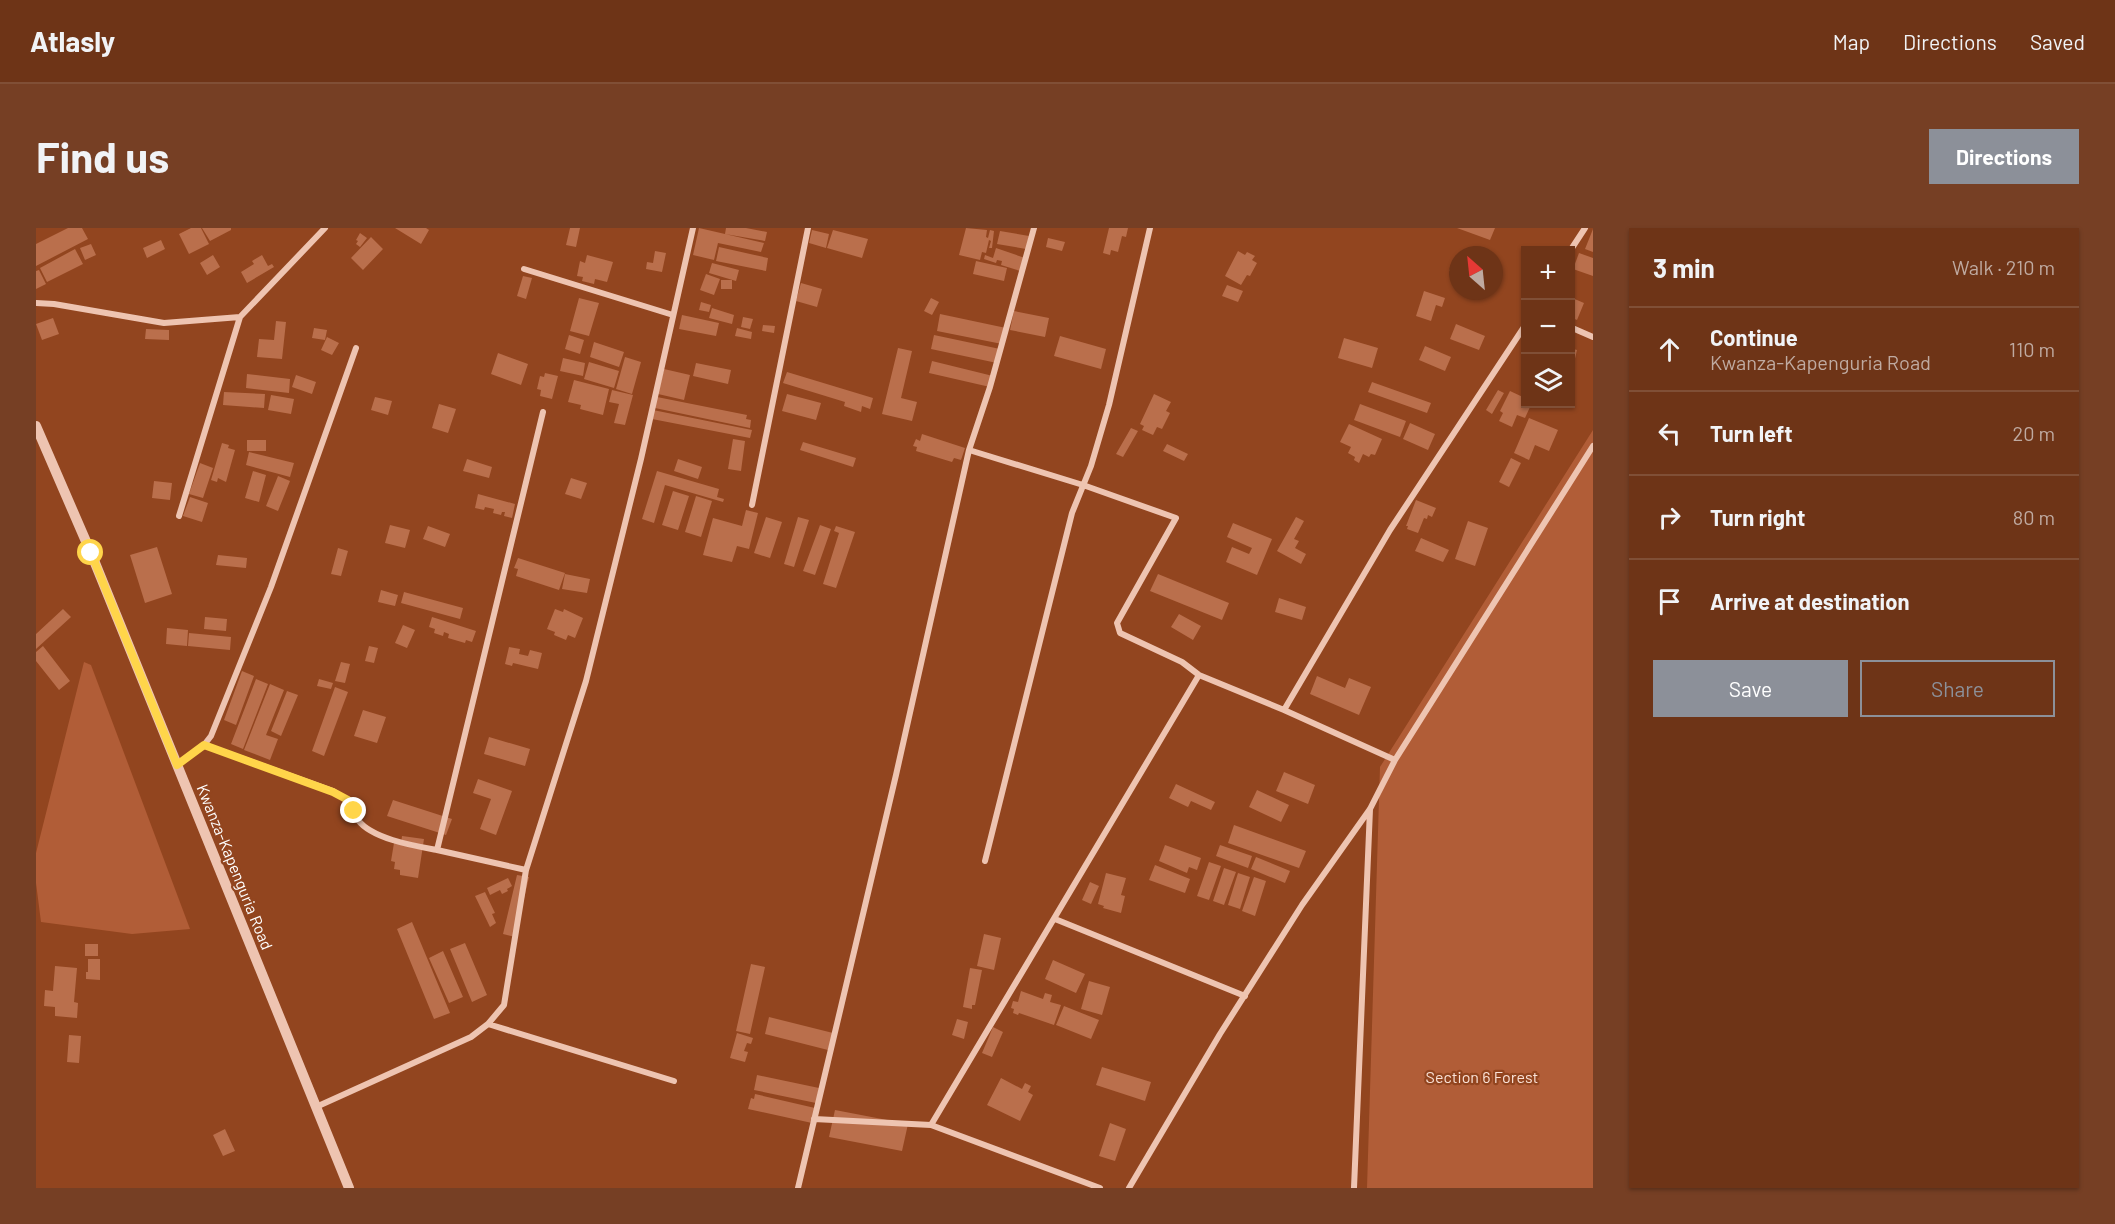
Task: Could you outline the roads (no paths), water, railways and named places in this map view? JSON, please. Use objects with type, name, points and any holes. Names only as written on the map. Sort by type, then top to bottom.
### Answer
[{"type":"street","points":[[179,516],[240,317],[325,228]]},
{"type":"street","points":[[316,1107],[471,1037],[488,1024],[504,1005],[526,870],[585,681],[641,459],[693,228]]},
{"type":"street","points":[[752,505],[808,228]]},
{"type":"street","points":[[798,1188],[896,775],[969,450],[990,387],[1034,228]]},
{"type":"street","points":[[986,861],[1072,513],[1091,466],[1109,405],[1150,228]]},
{"type":"street","points":[[1573,246],[1585,228]]},
{"type":"street","points":[[524,269],[673,315]]},
{"type":"street","points":[[36,303],[164,323],[240,317]]},
{"type":"street","points":[[1575,329],[1593,337]]},
{"type":"street","points":[[1284,710],[1390,530],[1521,332]]},
{"type":"street","points":[[177,765],[204,745],[217,721],[271,587],[356,348]]},
{"type":"street","points":[[437,850],[543,412]]},
{"type":"street","name":"Kwanza-Kapenguria Road","points":[[36,426],[91,553],[349,1188]]},
{"type":"street","points":[[1129,1188],[1220,1034],[1302,905],[1370,809],[1395,760],[1593,446]]},
{"type":"street","points":[[969,450],[1083,484],[1176,518],[1116,623],[1120,633],[1182,662],[1199,675],[1395,760]]},
{"type":"street","points":[[931,1125],[1199,675]]},
{"type":"street","points":[[204,745],[333,792],[348,800],[358,821],[370,830],[401,844],[526,870]]},
{"type":"street","points":[[1354,1188],[1370,809]]},
{"type":"street","points":[[1055,919],[1245,996]]},
{"type":"street","points":[[488,1024],[674,1081]]},
{"type":"street","points":[[814,1119],[931,1125],[1100,1188]]},
{"type":"park label","name":"Section 6 Forest","points":[[1482,1077]]}]
